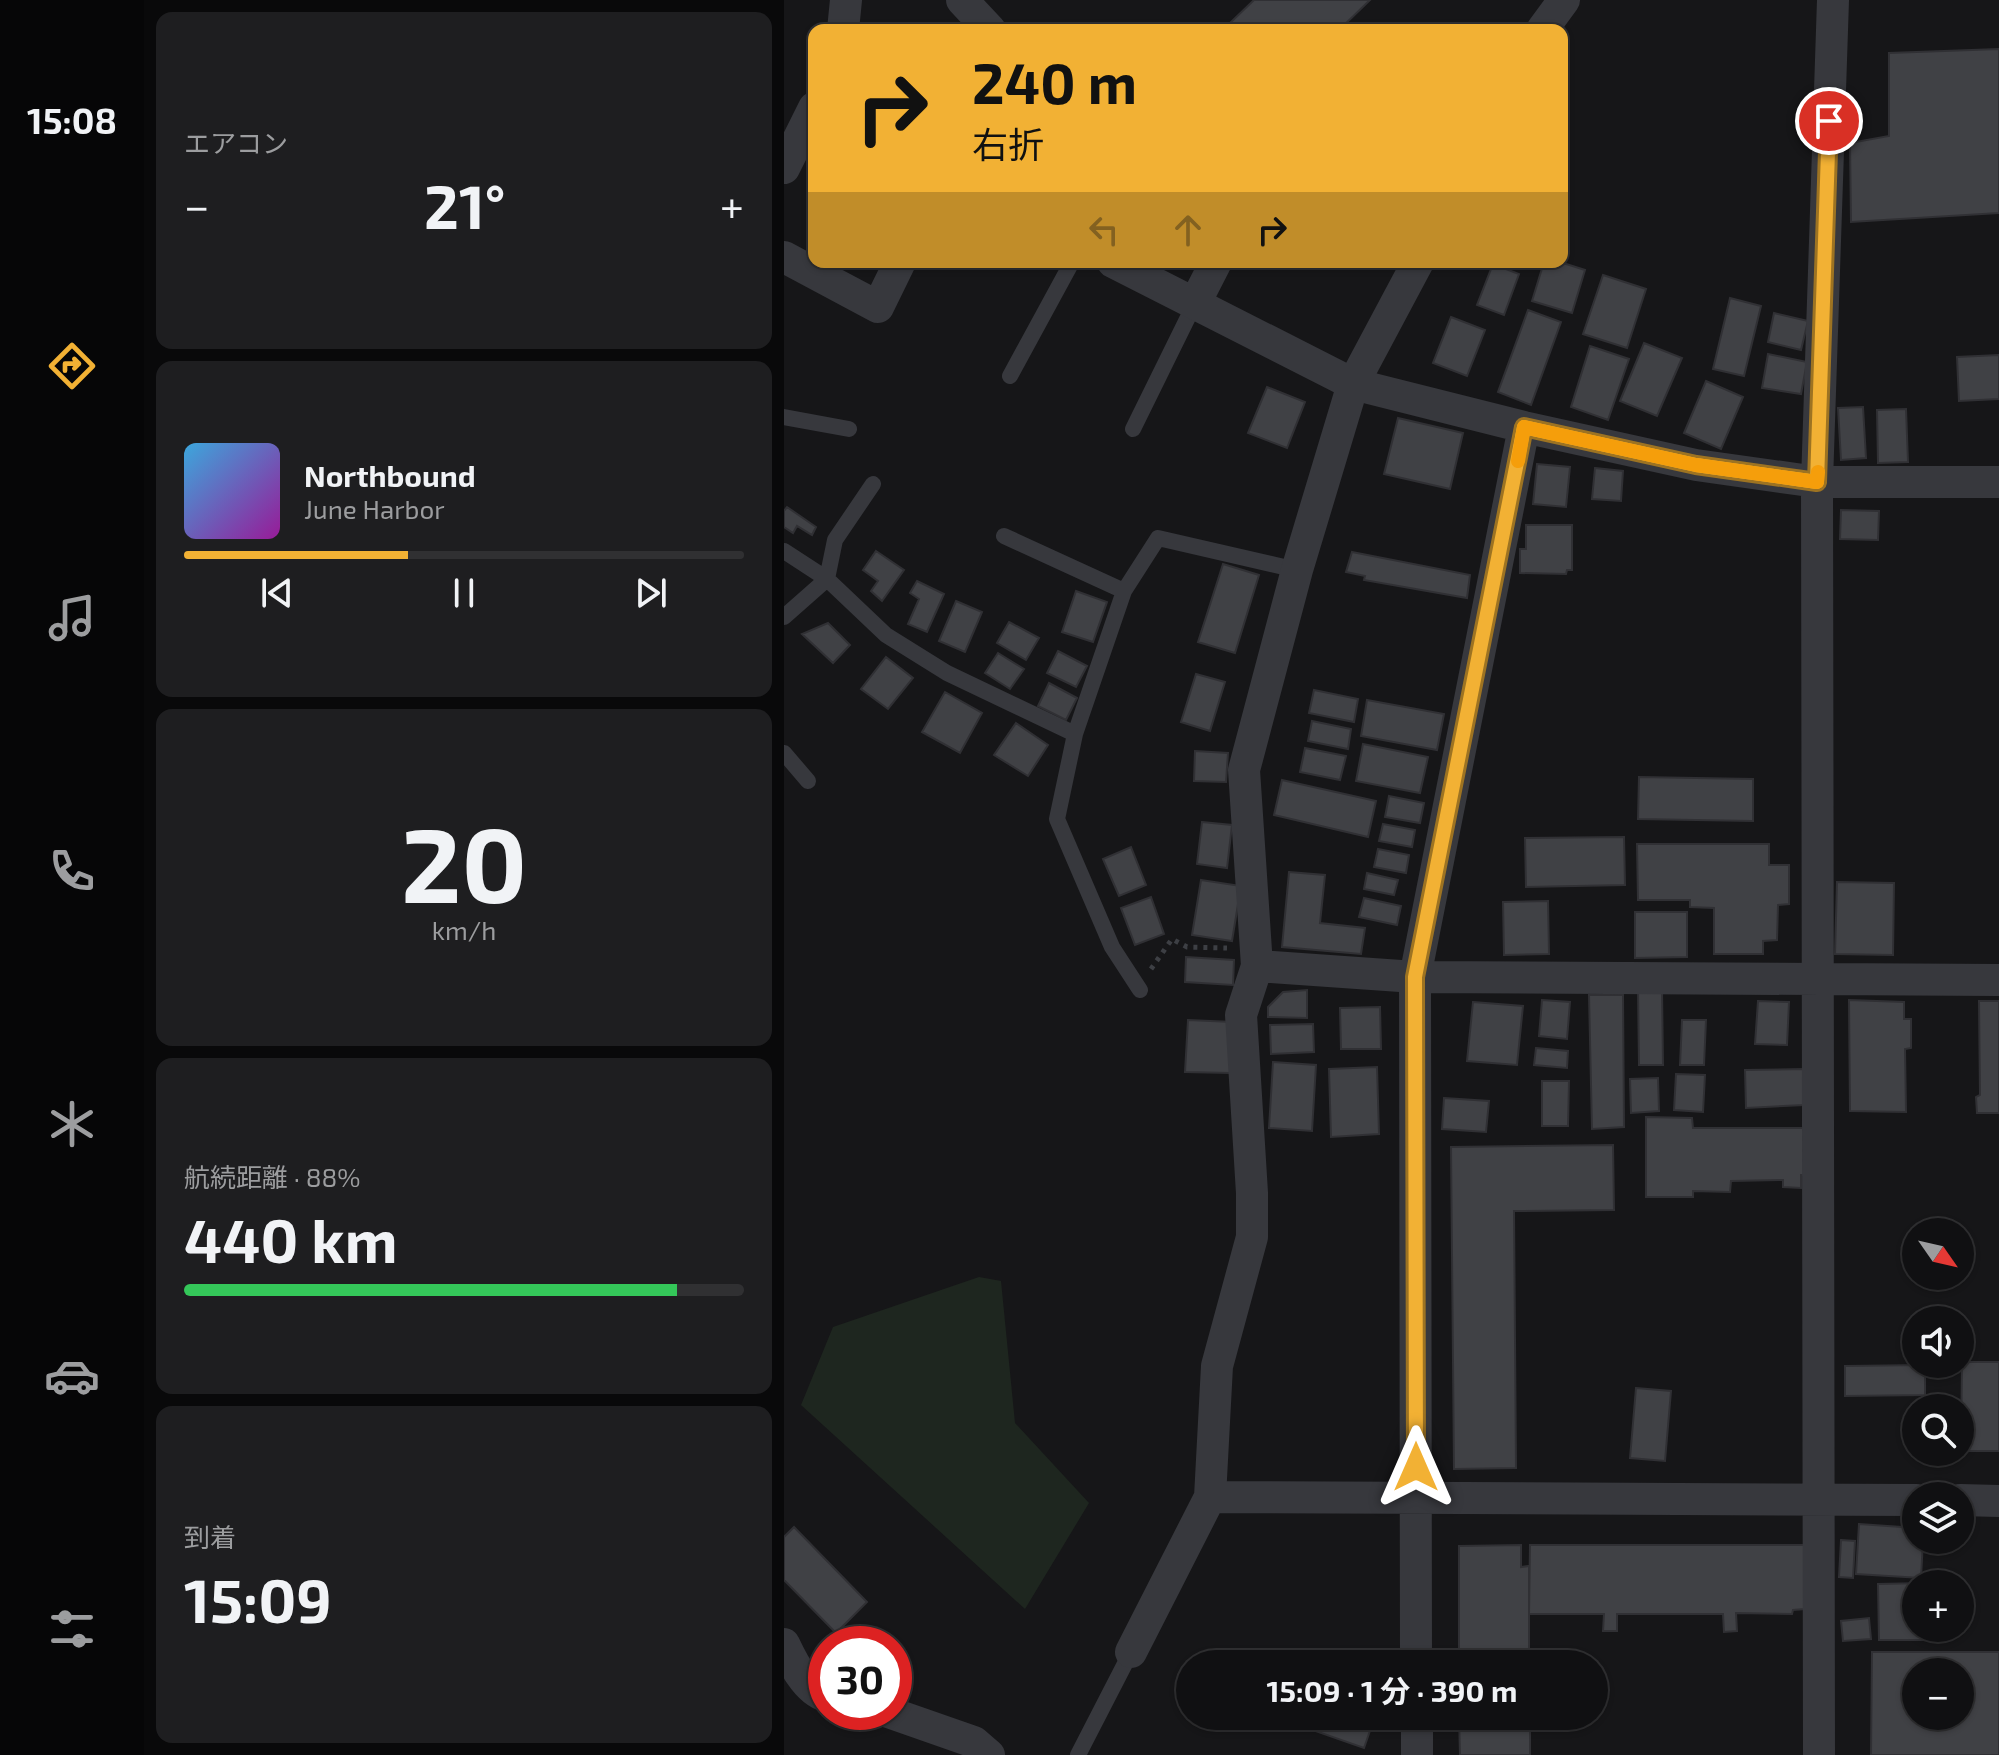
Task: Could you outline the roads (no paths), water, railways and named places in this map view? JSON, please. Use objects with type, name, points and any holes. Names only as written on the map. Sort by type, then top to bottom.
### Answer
[{"type":"street","points":[[844,24],[846,0]]},
{"type":"street","points":[[962,0],[984,24]]},
{"type":"street","points":[[1546,24],[1564,0]]},
{"type":"street","points":[[1819,1755],[1817,482],[1833,0]]},
{"type":"street","points":[[784,168],[808,120]]},
{"type":"street","points":[[784,257],[878,307],[897,268]]},
{"type":"street","points":[[1125,268],[1353,384],[1524,427],[1696,465],[1817,482],[1999,482]]},
{"type":"street","points":[[1195,303],[1213,268]]},
{"type":"street","points":[[1131,1652],[1210,1497],[1217,1366],[1252,1237],[1241,1015],[1257,957],[1244,770],[1297,570],[1353,384],[1415,268]]},
{"type":"street","points":[[1416,1650],[1415,977],[1524,427]]},
{"type":"street","points":[[1257,957],[1415,977],[1999,980]]},
{"type":"street","points":[[1210,1497],[1902,1500]]},
{"type":"street","points":[[1974,1500],[1999,1501]]},
{"type":"street","points":[[784,1644],[794,1666],[808,1682]]},
{"type":"street","points":[[912,1720],[974,1742],[989,1755]]},
{"type":"street","points":[[1417,1730],[1417,1755]]},
{"type":"lane","points":[[1010,376],[1069,268]]},
{"type":"lane","points":[[1133,429],[1195,303]]},
{"type":"lane","points":[[784,417],[849,429]]},
{"type":"lane","points":[[784,617],[827,579],[835,540],[873,484]]},
{"type":"lane","points":[[1004,536],[1124,591]]},
{"type":"lane","points":[[1139,988],[1112,947],[1057,819],[1075,734],[1124,591],[1158,538],[1297,570]]},
{"type":"lane","points":[[784,551],[827,579],[886,635],[947,673],[1075,734]]},
{"type":"lane","points":[[784,753],[808,781]]},
{"type":"lane","points":[[1078,1755],[1131,1652]]}]
